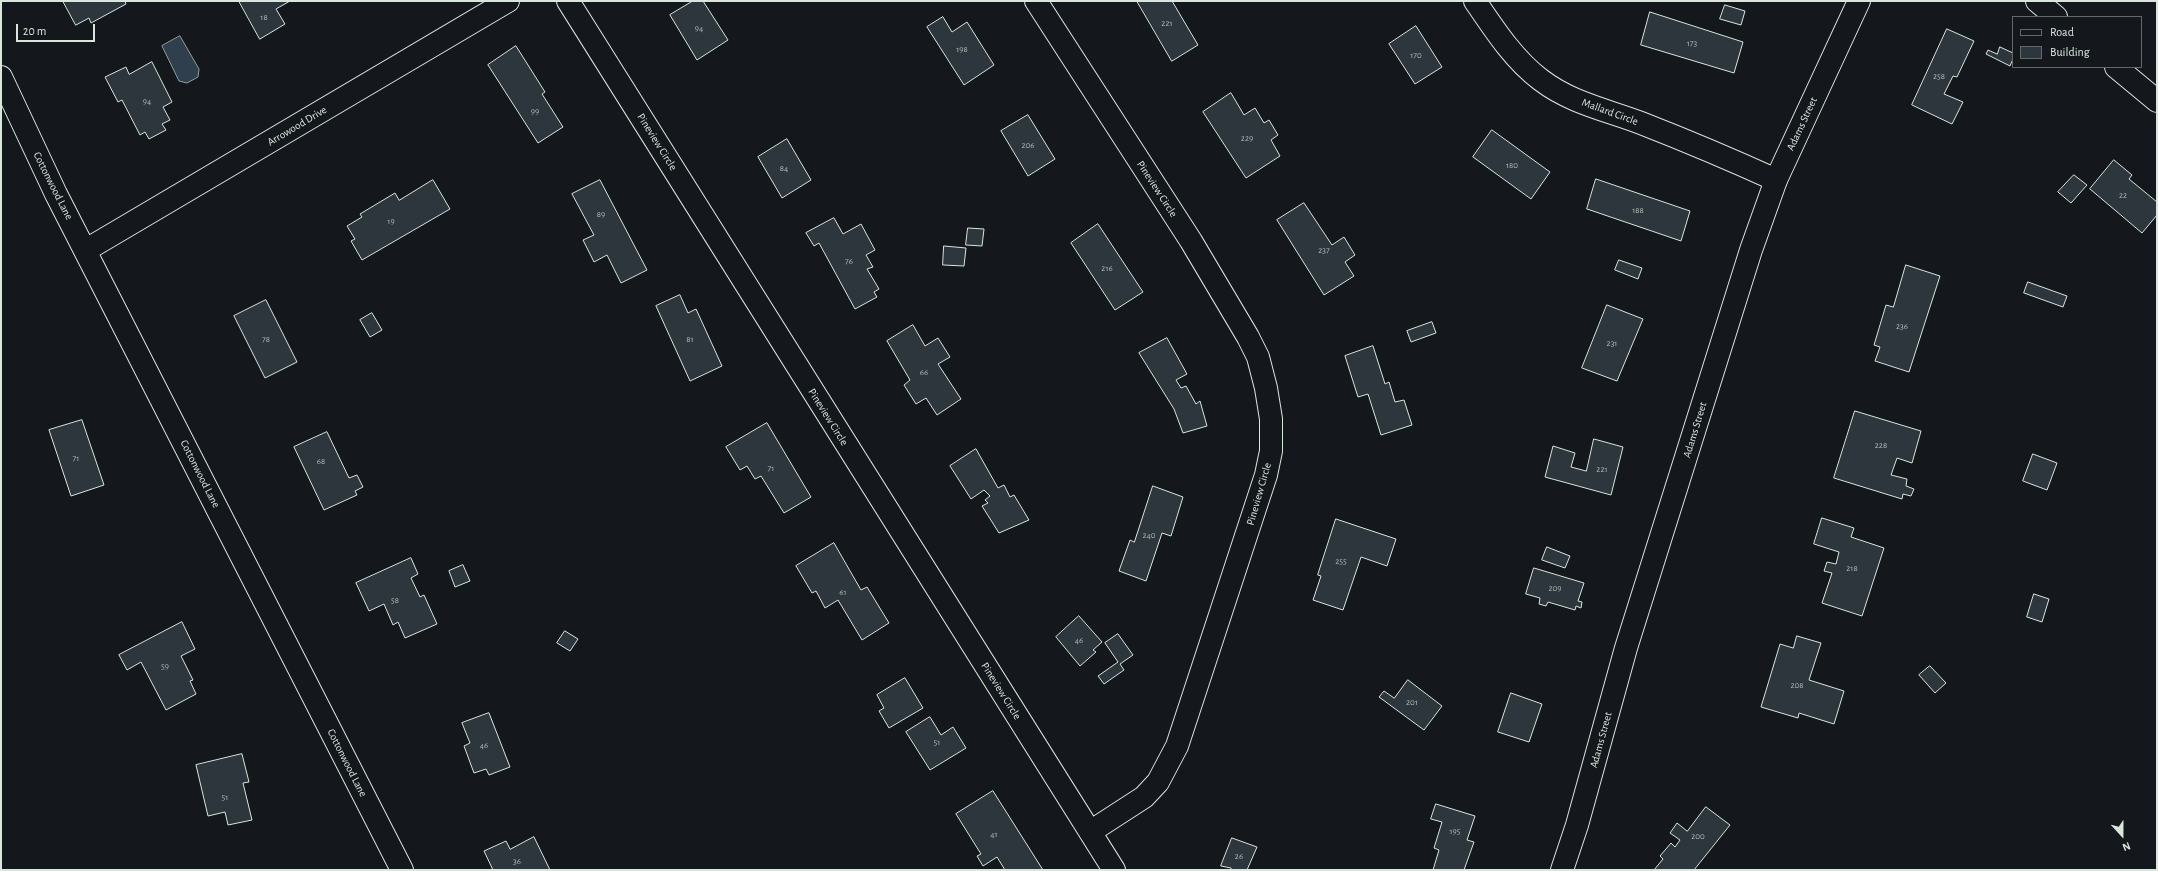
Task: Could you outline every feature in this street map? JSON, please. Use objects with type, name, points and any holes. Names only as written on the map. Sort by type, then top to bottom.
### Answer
[{"type":"street","name":"Arrowood Drive","points":[[86,250],[508,1]]},
{"type":"street","name":"Pineview Circle","points":[[568,1],[1114,870]]},
{"type":"street","name":"Pineview Circle","points":[[1036,1],[1191,241],[1248,337],[1258,357],[1266,388],[1271,420],[1271,452],[1266,476],[1177,746],[1158,782],[1144,797],[1090,832]]},
{"type":"street","name":"Mallard Circle","points":[[1475,1],[1511,50],[1534,74],[1551,87],[1595,108],[1673,136],[1776,180]]},
{"type":"street","name":"Adams Street","points":[[1562,870],[1577,826],[1626,648],[1751,250],[1776,180],[1859,1]]},
{"type":"street","points":[[2037,1],[2055,16]]},
{"type":"street","points":[[2117,68],[2157,101]]},
{"type":"street","name":"Cottonwood Lane","points":[[1,77],[42,166],[402,870]]},
{"type":"water","points":[[180,36],[199,69],[198,77],[187,83],[179,81],[162,46]]},
{"type":"building","points":[[63,1],[125,1],[126,4],[91,23],[89,18],[76,25]]},
{"type":"building","points":[[239,1],[290,1],[276,9],[285,24],[260,39]]},
{"type":"building","points":[[693,1],[703,1],[728,40],[697,60],[670,15]]},
{"type":"building","points":[[1137,1],[1172,1],[1198,45],[1172,61]]},
{"type":"building","points":[[1725,5],[1745,11],[1741,25],[1720,19]]},
{"type":"building","points":[[1650,12],[1743,42],[1734,73],[1641,45]]},
{"type":"building","points":[[943,17],[952,32],[967,22],[994,65],[964,85],[927,27]]},
{"type":"building","points":[[1416,26],[1442,67],[1415,84],[1389,44]]},
{"type":"building","points":[[1947,29],[1974,41],[1957,77],[1953,76],[1944,94],[1963,102],[1952,124],[1912,105]]},
{"type":"building","points":[[516,46],[545,92],[542,94],[563,127],[538,143],[488,65]]},
{"type":"building","points":[[2000,47],[2012,53],[2012,61],[2010,66],[1986,54],[1988,50],[1997,54]]},
{"type":"building","points":[[152,62],[172,102],[163,107],[170,120],[162,124],[166,130],[149,139],[145,132],[140,135],[122,100],[118,102],[105,77],[126,67],[129,74]]},
{"type":"building","points":[[1231,93],[1244,115],[1255,108],[1264,123],[1269,120],[1278,135],[1271,140],[1280,156],[1246,178],[1203,112]]},
{"type":"building","points":[[1028,115],[1055,159],[1028,176],[1001,131]]},
{"type":"building","points":[[1492,130],[1550,172],[1531,199],[1473,157]]},
{"type":"building","points":[[787,139],[811,180],[782,198],[758,157]]},
{"type":"building","points":[[2114,160],[2132,175],[2129,179],[2157,202],[2157,215],[2142,233],[2090,189]]},
{"type":"building","points":[[2074,175],[2087,185],[2071,203],[2058,192]]},
{"type":"building","points":[[1596,179],[1690,211],[1681,241],[1587,209]]},
{"type":"building","points":[[433,180],[450,209],[362,260],[351,241],[355,239],[347,226],[362,217],[360,214],[395,193],[399,200]]},
{"type":"building","points":[[600,180],[647,270],[621,283],[607,255],[594,262],[583,240],[594,235],[572,194]]},
{"type":"building","points":[[1304,203],[1332,245],[1344,237],[1355,255],[1345,262],[1354,276],[1324,295],[1277,220]]},
{"type":"building","points":[[834,218],[843,234],[861,224],[875,250],[866,255],[873,267],[867,269],[879,289],[874,292],[877,297],[855,309],[819,243],[814,246],[806,233]]},
{"type":"building","points":[[1098,224],[1143,292],[1115,310],[1071,243]]},
{"type":"building","points":[[968,228],[984,229],[982,246],[966,245]]},
{"type":"building","points":[[944,246],[966,248],[964,266],[943,265]]},
{"type":"building","points":[[1619,260],[1642,268],[1638,279],[1615,270]]},
{"type":"building","points":[[1906,265],[1940,276],[1909,372],[1875,361],[1880,347],[1874,345],[1886,305],[1893,307]]},
{"type":"building","points":[[2028,282],[2067,296],[2063,307],[2024,293]]},
{"type":"building","points":[[680,295],[688,313],[696,309],[722,366],[690,381],[656,306]]},
{"type":"building","points":[[266,300],[297,362],[265,378],[234,316]]},
{"type":"building","points":[[1607,305],[1643,319],[1617,381],[1582,368]]},
{"type":"building","points":[[372,313],[382,330],[370,337],[360,320]]},
{"type":"building","points":[[1432,322],[1436,333],[1411,342],[1407,331]]},
{"type":"building","points":[[913,325],[925,346],[938,338],[950,357],[938,364],[961,399],[937,415],[926,398],[916,404],[904,385],[910,380],[887,341]]},
{"type":"building","points":[[1167,338],[1187,374],[1176,380],[1181,388],[1186,386],[1196,404],[1200,401],[1207,426],[1183,433],[1174,409],[1139,353]]},
{"type":"building","points":[[1373,346],[1385,384],[1389,382],[1395,402],[1404,400],[1412,425],[1381,435],[1368,394],[1358,397],[1345,356]]},
{"type":"building","points":[[1855,411],[1921,431],[1912,463],[1897,458],[1891,475],[1907,479],[1906,486],[1914,489],[1911,496],[1903,494],[1902,499],[1834,478]]},
{"type":"building","points":[[82,420],[104,485],[71,496],[49,430]]},
{"type":"building","points":[[767,423],[811,497],[784,513],[761,476],[755,479],[747,466],[740,470],[726,447]]},
{"type":"building","points":[[327,432],[349,478],[357,475],[363,487],[355,491],[357,495],[324,510],[294,447]]},
{"type":"building","points":[[1594,439],[1623,447],[1611,495],[1545,477],[1553,446],[1575,453],[1571,467],[1586,471]]},
{"type":"building","points":[[976,449],[998,488],[1004,485],[1010,497],[1014,495],[1029,520],[999,533],[982,506],[988,503],[985,500],[990,496],[984,490],[971,499],[950,466]]},
{"type":"building","points":[[2033,454],[2057,463],[2047,490],[2023,481]]},
{"type":"building","points":[[1153,486],[1183,497],[1171,536],[1162,533],[1146,581],[1119,571],[1130,540],[1134,542]]},
{"type":"building","points":[[1822,518],[1854,528],[1851,537],[1884,548],[1862,616],[1822,603],[1832,573],[1824,571],[1827,562],[1836,564],[1839,552],[1814,544]]},
{"type":"building","points":[[1336,519],[1396,539],[1387,566],[1361,557],[1343,610],[1313,600],[1321,576],[1318,575]]},
{"type":"building","points":[[834,543],[861,590],[867,587],[889,623],[862,640],[838,600],[825,608],[816,591],[812,593],[796,566]]},
{"type":"building","points":[[1547,547],[1570,556],[1565,568],[1542,560]]},
{"type":"building","points":[[411,558],[418,574],[411,578],[420,597],[424,595],[437,624],[405,638],[398,622],[393,625],[384,604],[369,611],[356,583]]},
{"type":"building","points":[[463,565],[470,581],[455,587],[449,571]]},
{"type":"building","points":[[1534,568],[1584,583],[1578,601],[1582,602],[1581,608],[1576,606],[1575,610],[1548,602],[1546,606],[1539,604],[1540,598],[1526,594]]},
{"type":"building","points":[[2034,594],[2049,599],[2042,622],[2027,617]]},
{"type":"building","points":[[1079,616],[1102,642],[1093,650],[1096,652],[1080,666],[1056,637]]},
{"type":"building","points":[[182,622],[195,649],[181,656],[193,680],[190,681],[196,694],[166,710],[141,662],[127,670],[119,655]]},
{"type":"building","points":[[565,631],[578,639],[570,651],[557,643]]},
{"type":"building","points":[[1118,634],[1133,655],[1120,664],[1124,670],[1104,684],[1098,676],[1118,662],[1105,643]]},
{"type":"building","points":[[1797,636],[1821,643],[1809,680],[1844,691],[1834,724],[1799,713],[1798,718],[1761,707],[1780,644],[1793,648]]},
{"type":"building","points":[[1930,666],[1946,683],[1935,693],[1919,675]]},
{"type":"building","points":[[905,678],[923,708],[889,728],[879,711],[884,708],[877,695]]},
{"type":"building","points":[[1408,680],[1442,706],[1424,730],[1379,697],[1384,691],[1394,698]]},
{"type":"building","points":[[1511,693],[1542,704],[1529,742],[1498,732]]},
{"type":"building","points":[[489,713],[510,767],[489,775],[486,769],[474,773],[464,746],[470,743],[462,723]]},
{"type":"building","points":[[930,717],[941,735],[953,727],[966,748],[930,770],[906,732]]},
{"type":"building","points":[[242,754],[249,782],[243,783],[252,820],[228,825],[225,812],[208,816],[196,765]]},
{"type":"building","points":[[993,791],[1043,870],[1005,870],[997,857],[983,866],[977,856],[981,854],[956,814]]},
{"type":"building","points":[[1436,804],[1475,816],[1467,840],[1474,842],[1464,870],[1433,870],[1439,850],[1434,848],[1442,822],[1431,819]]},
{"type":"building","points":[[1706,807],[1730,825],[1694,870],[1654,870],[1663,859],[1660,856],[1671,843],[1675,847],[1680,840],[1670,833],[1677,823],[1687,831]]},
{"type":"building","points":[[534,837],[550,870],[493,870],[484,851],[506,841],[510,849]]},
{"type":"building","points":[[1232,838],[1257,847],[1247,870],[1231,870],[1231,868],[1221,866]]}]
